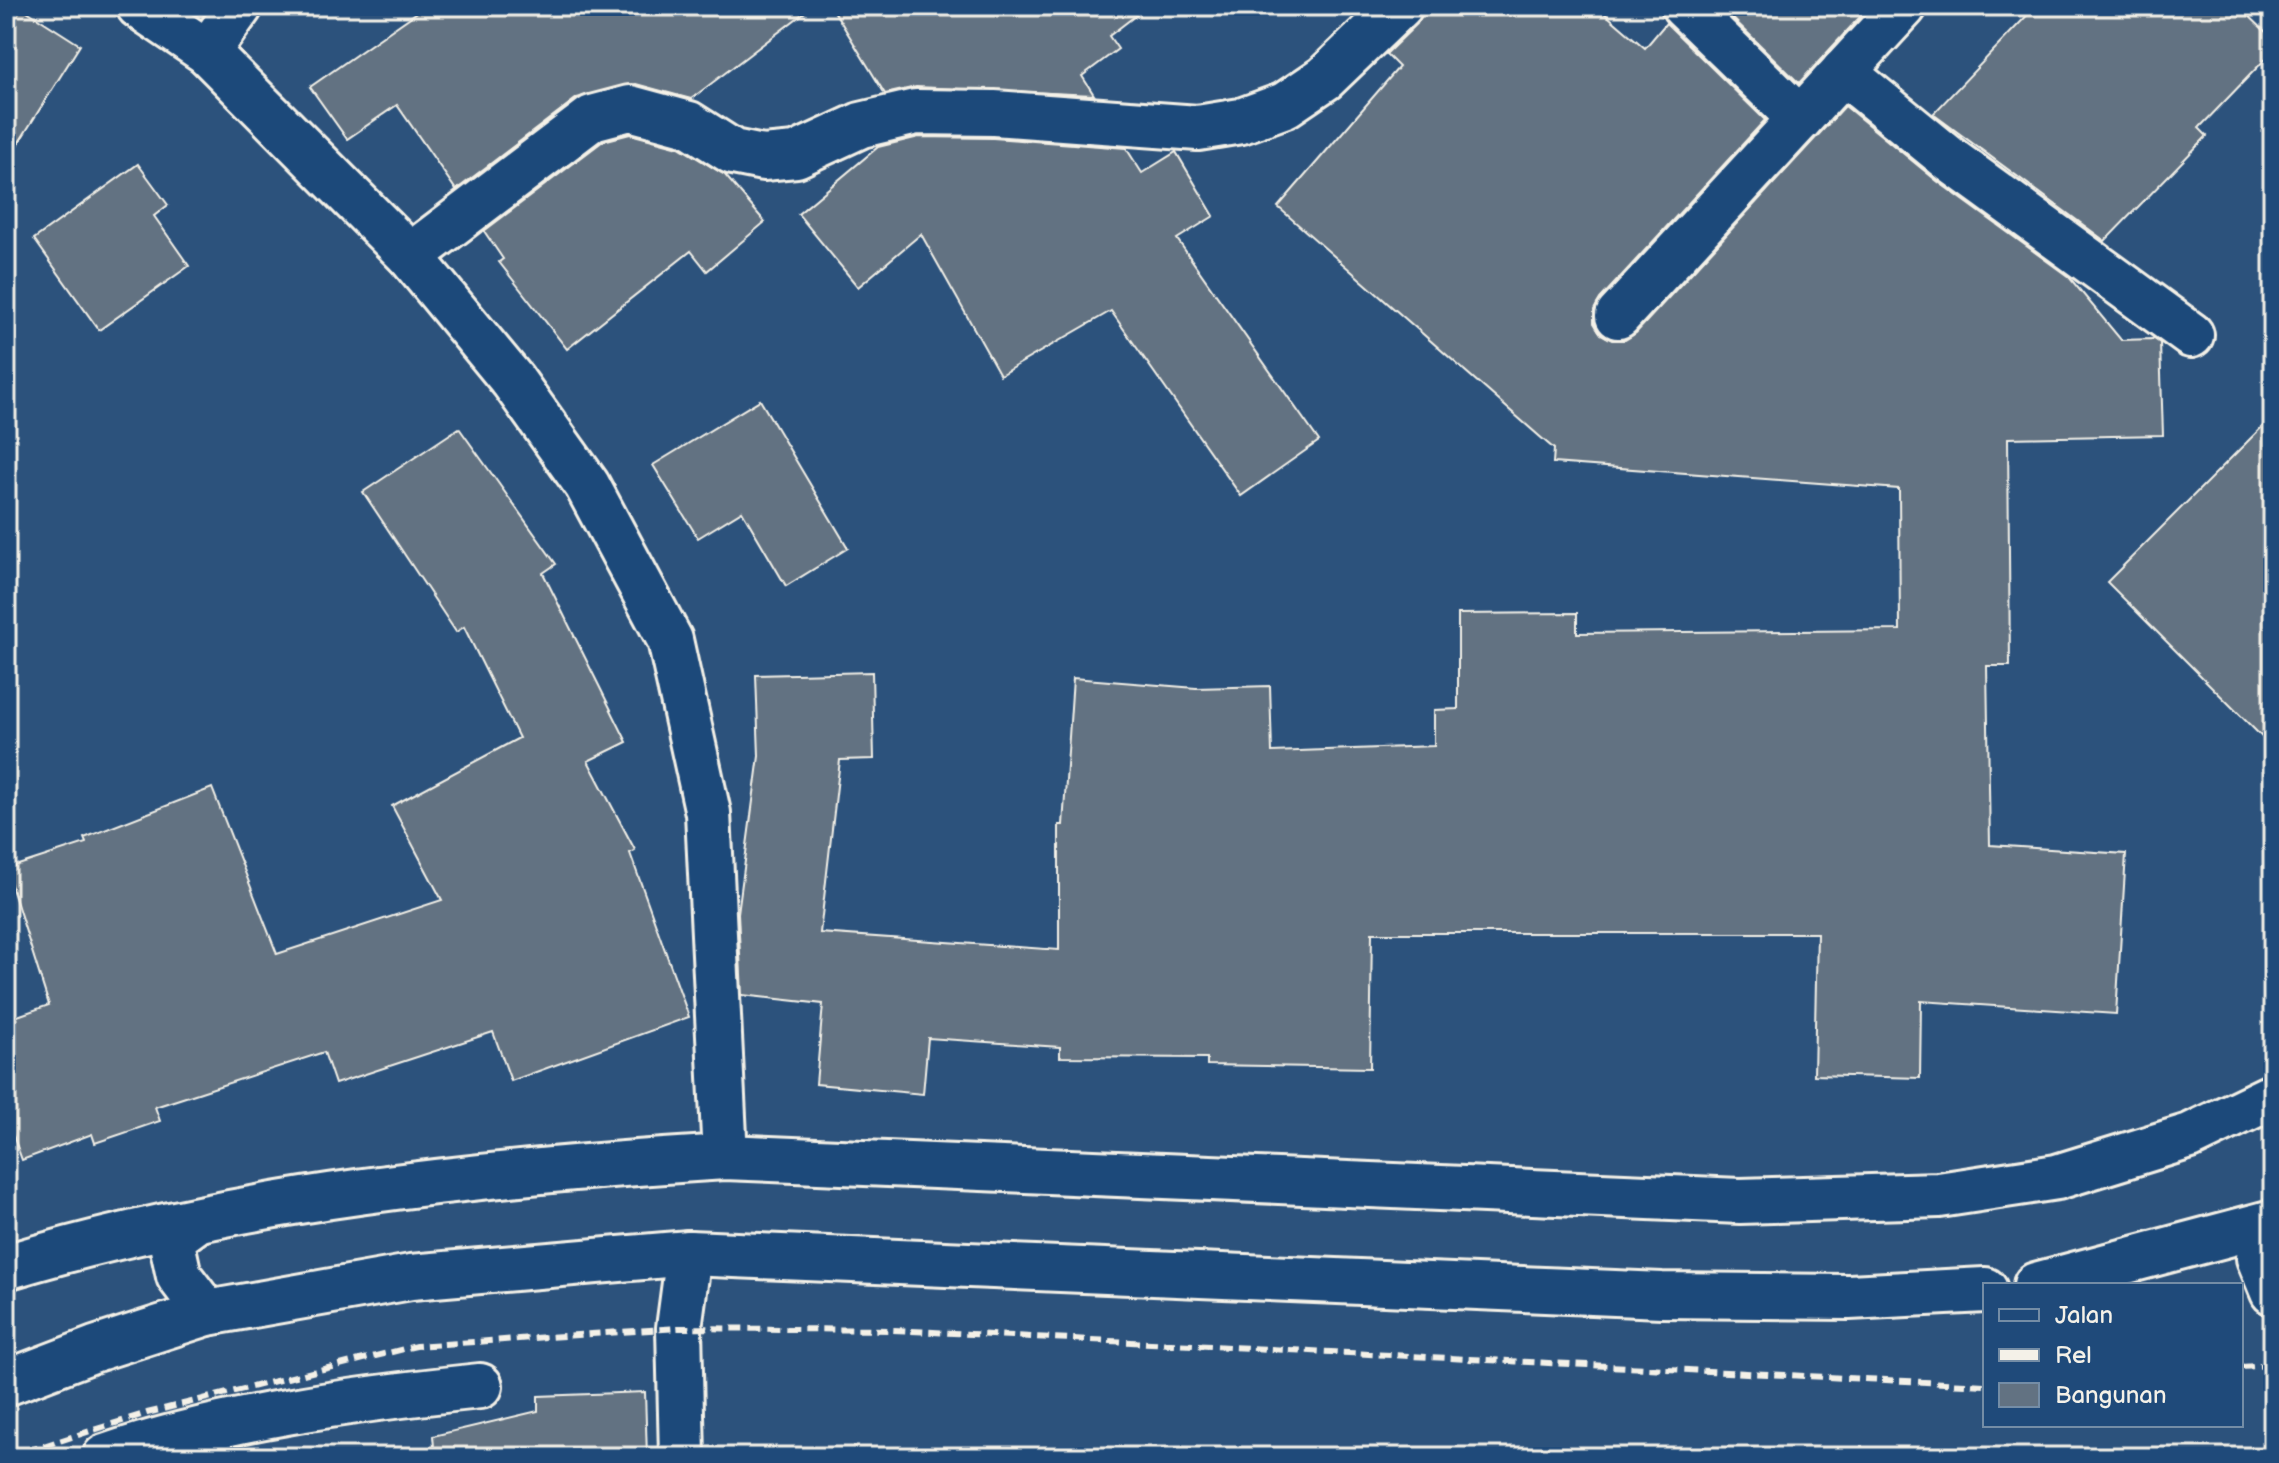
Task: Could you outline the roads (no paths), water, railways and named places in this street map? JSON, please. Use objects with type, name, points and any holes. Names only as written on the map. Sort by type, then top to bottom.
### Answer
[{"type":"main road","points":[[139,6],[207,52],[410,256],[513,381],[587,485],[670,640],[708,813],[725,1157]]},
{"type":"main road","points":[[207,52],[240,6]]},
{"type":"main road","points":[[410,256],[592,118],[630,108],[689,124],[733,152],[763,158],[796,155],[861,125],[916,112],[994,113],[1198,128],[1241,121],[1285,105],[1325,78],[1400,6]]},
{"type":"main road","points":[[1684,6],[1800,119]]},
{"type":"main road","points":[[1618,316],[1904,6]]},
{"type":"main road","points":[[1843,72],[1952,161],[2191,335]]},
{"type":"main road","points":[[6,1267],[126,1233],[403,1186],[501,1174],[725,1157],[1740,1201],[1939,1195],[2057,1177],[2190,1136],[2273,1096]]},
{"type":"main road","points":[[197,1220],[171,1239],[179,1276],[207,1313]]},
{"type":"main road","points":[[2044,1283],[2270,1224]]},
{"type":"main road","points":[[2270,1224],[2259,1258],[2273,1292]]},
{"type":"main road","points":[[682,1457],[679,1328],[689,1253]]},
{"type":"main road","points":[[6,1383],[207,1313],[411,1277],[689,1253],[1662,1295],[1849,1297],[1983,1290]]},
{"type":"main road","points":[[105,1457],[147,1442],[370,1397],[480,1386]]},
{"type":"railway","points":[[9,1457],[147,1413],[416,1346],[679,1328],[893,1330],[1983,1385]]},
{"type":"railway","points":[[2243,1367],[2273,1365]]}]
